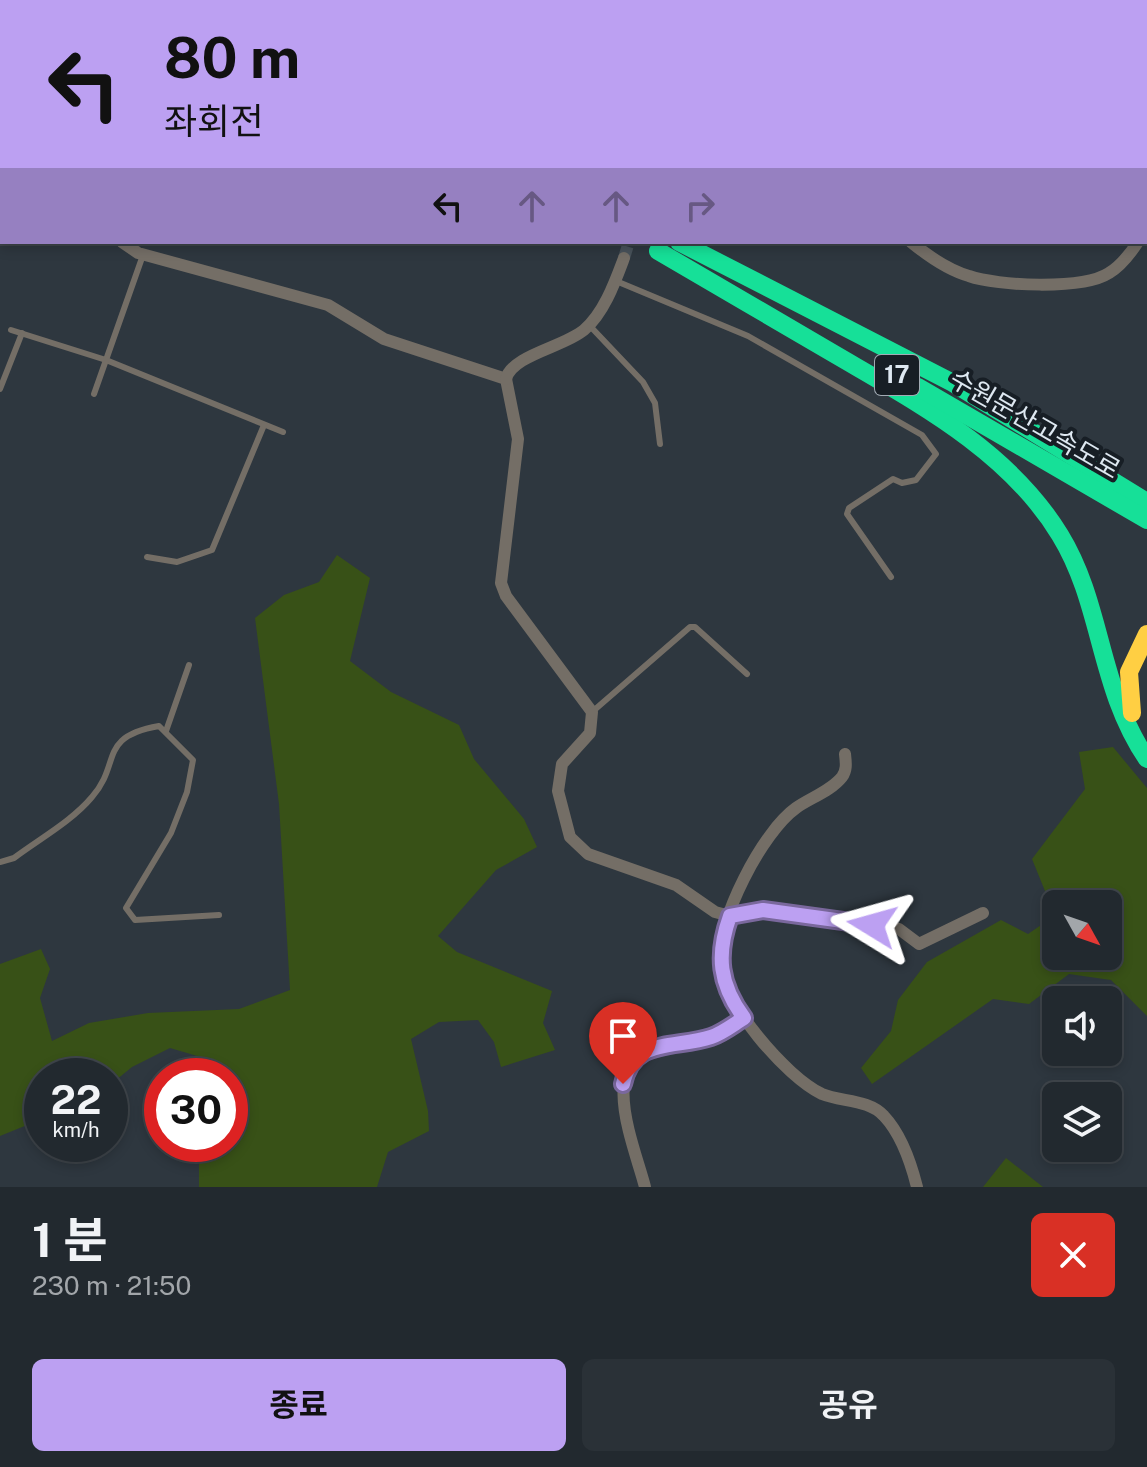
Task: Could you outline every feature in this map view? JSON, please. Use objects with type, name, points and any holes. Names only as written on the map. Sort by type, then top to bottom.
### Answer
[{"type":"highway","name":"수원문산고속도로","points":[[644,244],[927,392],[1147,520]]},
{"type":"highway","name":"수원문산고속도로","points":[[683,244],[939,375],[1147,502]]},
{"type":"highway","points":[[658,251],[917,402],[1008,469],[1043,510],[1074,560],[1122,716],[1147,759]]},
{"type":"highway","points":[[1010,416],[1147,491]]},
{"type":"highway","points":[[1147,634],[1130,667],[1127,688],[1130,709],[1147,742]]},
{"type":"street","points":[[125,244],[143,255],[328,305],[384,339],[506,379]]},
{"type":"street","points":[[914,244],[966,276],[986,281],[1038,283],[1102,277],[1119,266],[1136,244]]},
{"type":"street","points":[[624,258],[616,281],[589,325],[568,341],[513,365],[506,379],[518,439],[501,583],[506,596],[592,712],[590,733],[562,764],[559,779],[570,837],[588,854],[676,885],[715,912],[730,916],[763,910],[899,929],[919,944],[983,913]]},
{"type":"street","points":[[845,754],[846,769],[840,780],[795,808],[761,847],[730,916],[721,943],[719,963],[726,989],[744,1018],[778,1058],[811,1087],[883,1114],[904,1149],[917,1187]]},
{"type":"street","points":[[645,1187],[621,1095],[625,1074],[645,1049],[713,1036],[744,1018]]},
{"type":"lane","points":[[94,394],[143,255]]},
{"type":"lane","points":[[616,281],[748,336],[894,422],[922,435],[932,444],[936,454],[916,480],[902,483],[893,479],[849,508],[847,514],[891,577]]},
{"type":"lane","points":[[589,325],[643,382],[655,403],[660,444]]},
{"type":"lane","points":[[11,330],[106,360],[283,432]]},
{"type":"lane","points":[[0,389],[22,333]]},
{"type":"lane","points":[[147,557],[177,562],[212,550],[264,425]]},
{"type":"lane","points":[[592,712],[690,627],[695,627],[747,674]]},
{"type":"lane","points":[[166,731],[189,665]]},
{"type":"lane","points":[[0,862],[14,858],[81,809],[95,794],[121,740],[159,726],[193,760],[187,792],[171,833],[126,908],[135,920],[219,915]]},
{"type":"green space","points":[[337,555],[370,578],[350,661],[391,692],[459,725],[474,759],[524,819],[537,847],[496,870],[438,936],[457,952],[552,991],[543,1023],[555,1050],[501,1067],[494,1042],[478,1020],[439,1022],[411,1039],[428,1111],[429,1131],[388,1152],[377,1187],[199,1187],[199,1162],[248,1162],[248,1058],[204,1058],[170,1048],[144,1058],[128,1070],[128,1058],[24,1058],[24,1126],[0,1136],[0,964],[41,949],[50,969],[40,998],[52,1041],[89,1023],[148,1013],[239,1009],[290,990],[279,804],[255,618],[284,595],[319,582]]},
{"type":"green space","points":[[1113,747],[1147,788],[1147,1016],[1122,991],[1122,986],[1111,980],[1069,974],[1053,986],[1042,986],[1042,994],[1029,1004],[993,999],[872,1084],[861,1068],[891,1031],[898,1000],[927,962],[1001,920],[1028,934],[1042,924],[1042,970],[1122,970],[1122,890],[1045,890],[1032,859],[1085,789],[1079,752]]},
{"type":"green space","points":[[1006,1158],[1043,1187],[983,1187]]},
{"type":"tunnel","points":[[624,258],[628,244]]},
{"type":"traffic: fast","points":[[683,244],[953,383],[1147,502]]},
{"type":"traffic: fast","points":[[658,251],[929,411],[960,432],[1015,478],[1039,505],[1074,562],[1119,703],[1147,759]]},
{"type":"traffic: fast","points":[[918,387],[1147,520]]},
{"type":"traffic: slow","points":[[1132,713],[1129,672],[1147,634]]},
{"type":"route","points":[[623,1084],[631,1064],[645,1049],[713,1036],[744,1018],[726,989],[719,963],[721,943],[730,916],[746,916],[763,910],[872,925]]}]
